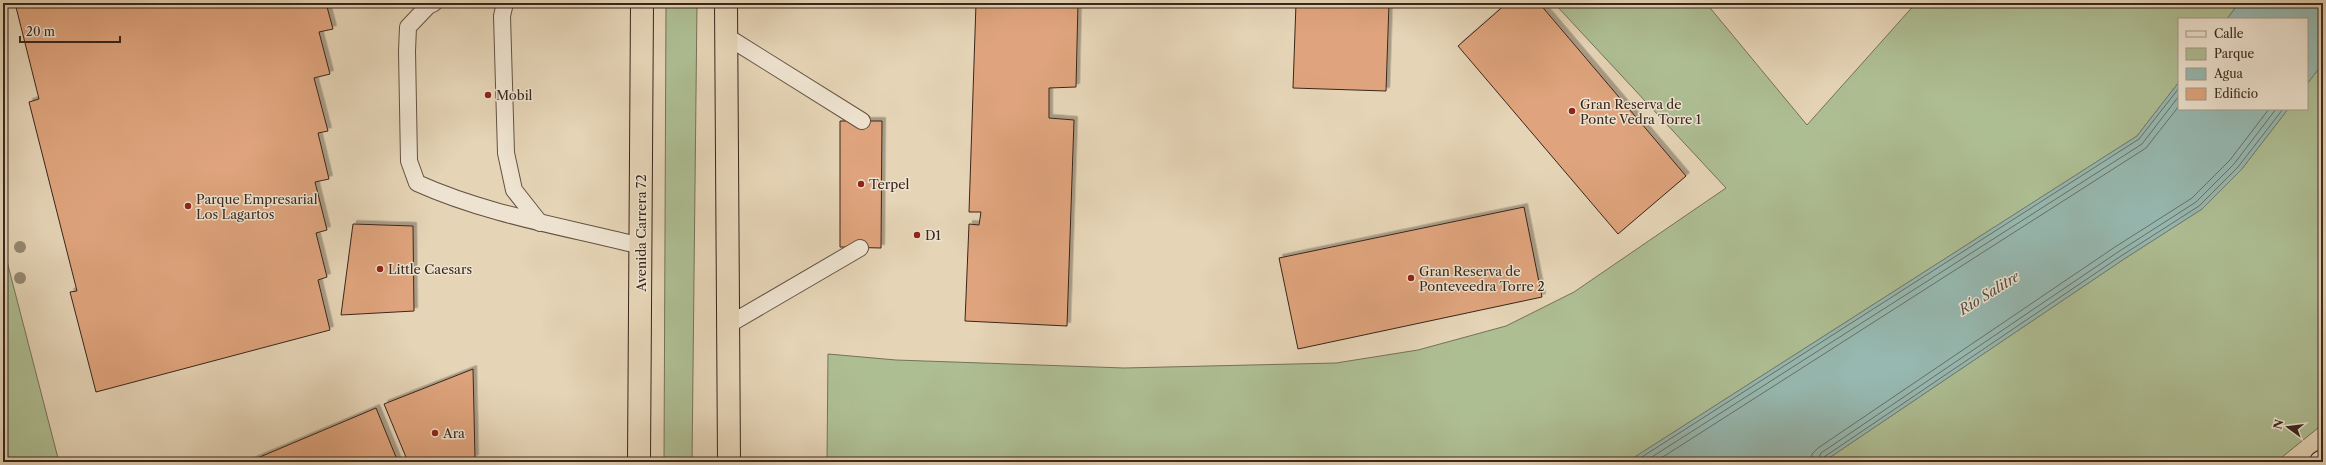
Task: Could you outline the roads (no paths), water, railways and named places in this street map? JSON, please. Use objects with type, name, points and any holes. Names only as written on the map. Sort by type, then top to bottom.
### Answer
[{"type":"highway","name":"Avenida Carrera 72","points":[[639,462],[642,3]]},
{"type":"highway","points":[[726,3],[728,462]]},
{"type":"lane","points":[[434,3],[428,6],[408,27],[409,161],[417,183],[444,196],[540,222],[641,246]]},
{"type":"lane","points":[[505,3],[502,16],[506,153],[514,190],[540,222]]},
{"type":"lane","points":[[726,36],[862,121]]},
{"type":"lane","points":[[728,325],[860,248]]},
{"type":"water","points":[[2239,3],[2323,3],[2323,63],[2308,83],[2308,18],[2228,18]]},
{"type":"water","name":"Río Salitre","points":[[2178,83],[2178,110],[2287,110],[2241,170],[2202,209],[2124,259],[1823,462],[1627,462],[2137,136]]},
{"type":"place","name":"Mobil","points":[[488,95]]},
{"type":"place","name":"Gran Reserva de Ponte Vedra Torre 1","points":[[1572,111]]},
{"type":"place","name":"Terpel","points":[[861,184]]},
{"type":"place","name":"Parque Empresarial Los Lagartos","points":[[188,206]]},
{"type":"place","name":"D1","points":[[917,235]]},
{"type":"place","name":"Little Caesars","points":[[380,269]]},
{"type":"place","name":"Gran Reserva de Ponteveedra Torre 2","points":[[1411,278]]},
{"type":"place","name":"Ara","points":[[435,433]]}]
